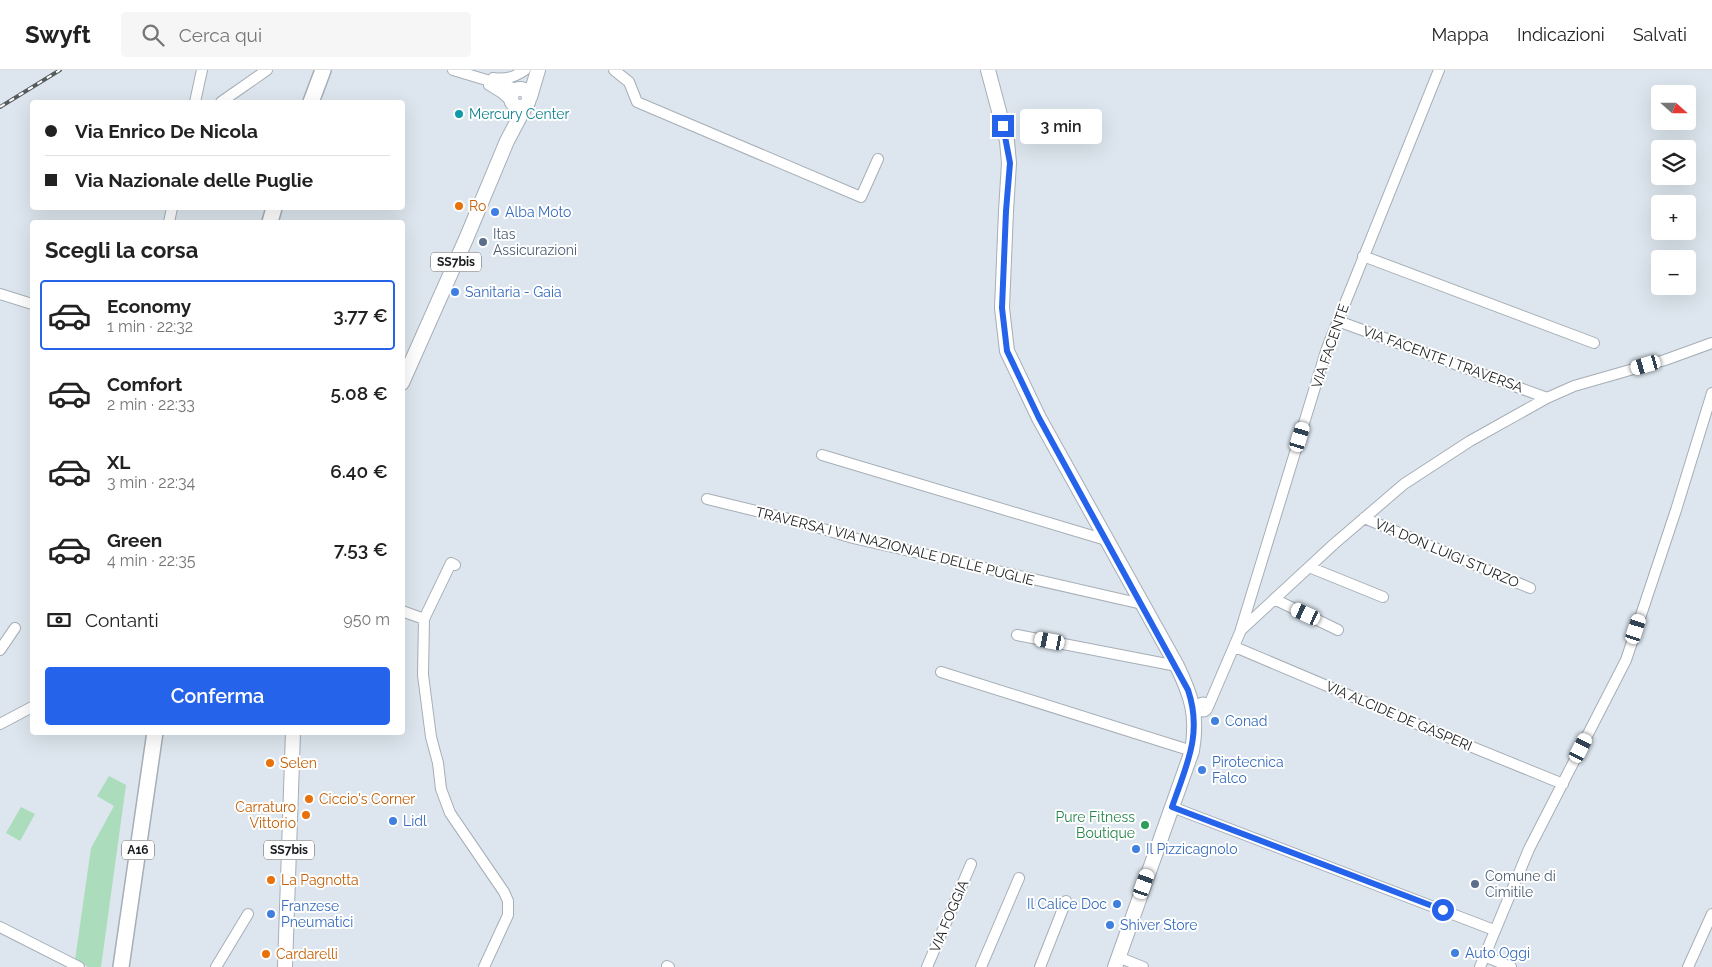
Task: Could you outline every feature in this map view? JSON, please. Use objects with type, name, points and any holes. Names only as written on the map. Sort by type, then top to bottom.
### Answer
[{"type":"highway","points":[[302,100],[313,70]]},
{"type":"highway","points":[[313,100],[323,70]]},
{"type":"highway","name":"A16","points":[[121,967],[155,735]]},
{"type":"highway","name":"A16","points":[[131,967],[165,735]]},
{"type":"main road","name":"SS7bis","points":[[405,376],[466,239],[506,141],[519,98],[537,70]]},
{"type":"main road","points":[[988,70],[1007,141],[1010,163],[1002,308],[1007,351],[1039,418],[1106,540],[1177,666],[1201,704],[1194,710],[1195,726],[1192,750],[1117,962]]},
{"type":"main road","name":"SS7bis","points":[[284,967],[293,735]]},
{"type":"street","points":[[195,100],[202,70]]},
{"type":"street","points":[[224,100],[267,70]]},
{"type":"street","points":[[453,70],[519,98]]},
{"type":"street","points":[[465,74],[471,73],[499,79],[512,77],[525,70]]},
{"type":"street","points":[[614,70],[629,82],[638,102],[861,197],[878,159]]},
{"type":"street","name":"VIA FACENTE","points":[[1241,630],[1327,348],[1439,70]]},
{"type":"street","points":[[1363,256],[1594,343]]},
{"type":"street","points":[[0,294],[30,303]]},
{"type":"street","name":"VIA FACENTE I TRAVERSA","points":[[1338,321],[1547,398]]},
{"type":"street","name":"VIA DON LUIGI STURZO","points":[[1195,726],[1201,704],[1234,647],[1241,630],[1309,567],[1404,484],[1470,441],[1547,398],[1574,386],[1664,360],[1712,343]]},
{"type":"street","points":[[1480,967],[1529,849],[1626,660],[1676,510],[1712,393]]},
{"type":"street","points":[[822,455],[1106,540]]},
{"type":"street","name":"TRAVERSA I VIA NAZIONALE DELLE PUGLIE","points":[[707,499],[793,520],[853,538],[1142,604]]},
{"type":"street","name":"VIA DON LUIGI STURZO","points":[[1364,518],[1530,588]]},
{"type":"street","points":[[454,565],[451,563],[424,619],[423,675],[431,737],[438,763],[441,789],[450,813],[504,892],[508,901],[508,915],[484,967]]},
{"type":"street","points":[[1309,567],[1382,597]]},
{"type":"street","points":[[1274,600],[1338,630]]},
{"type":"street","points":[[405,612],[424,619]]},
{"type":"street","points":[[0,650],[15,628]]},
{"type":"street","points":[[1017,634],[1177,666]]},
{"type":"street","name":"VIA ALCIDE DE GASPERI","points":[[1234,647],[1563,784]]},
{"type":"street","points":[[941,672],[1192,750]]},
{"type":"street","points":[[0,724],[30,708]]},
{"type":"street","points":[[1172,807],[1494,930]]},
{"type":"street","name":"VIA FOGGIA","points":[[927,967],[971,864]]},
{"type":"street","points":[[985,966],[1019,878]]},
{"type":"street","points":[[1040,967],[1066,902]]},
{"type":"street","points":[[216,967],[248,914]]},
{"type":"street","points":[[1688,967],[1712,914]]},
{"type":"street","points":[[0,927],[79,967]]},
{"type":"street","points":[[1484,956],[1511,967]]},
{"type":"street","points":[[1117,962],[1143,967]]},
{"type":"green space","points":[[109,776],[126,785],[101,967],[88,967],[75,960],[91,848],[114,806],[97,796]]},
{"type":"green space","points":[[21,807],[35,814],[20,841],[6,833]]},
{"type":"railway","points":[[0,107],[60,70]]},
{"type":"place","name":"Mercury Center","points":[[459,114]]},
{"type":"place","name":"Ro","points":[[459,206]]},
{"type":"place","name":"Alba Moto","points":[[495,212]]},
{"type":"place","name":"Itas Assicurazioni","points":[[483,242]]},
{"type":"place","name":"Sanitaria - Gaia","points":[[455,292]]},
{"type":"place","name":"Conad","points":[[1215,721]]},
{"type":"place","name":"Selen","points":[[270,763]]},
{"type":"place","name":"Pirotecnica Falco","points":[[1202,770]]},
{"type":"place","name":"Ciccio's Corner","points":[[309,799]]},
{"type":"place","name":"Carraturo Vittorio","points":[[306,815]]},
{"type":"place","name":"Lidl","points":[[393,821]]},
{"type":"place","name":"Pure Fitness Boutique","points":[[1145,825]]},
{"type":"place","name":"Il Pizzicagnolo","points":[[1136,849]]},
{"type":"place","name":"La Pagnotta","points":[[271,880]]},
{"type":"place","name":"Comune di Cimitile","points":[[1475,884]]},
{"type":"place","name":"Il Calice Doc","points":[[1117,904]]},
{"type":"place","name":"Franzese Pneumatici","points":[[271,914]]},
{"type":"place","name":"Shiver Store","points":[[1110,925]]},
{"type":"place","name":"Auto Oggi","points":[[1455,953]]},
{"type":"place","name":"Cardarelli","points":[[266,954]]},
{"type":"route","points":[[1003,126],[1010,163],[1002,308],[1007,351],[1039,418],[1177,666],[1188,690],[1195,716],[1194,736],[1192,750],[1172,807],[1443,910]]}]
